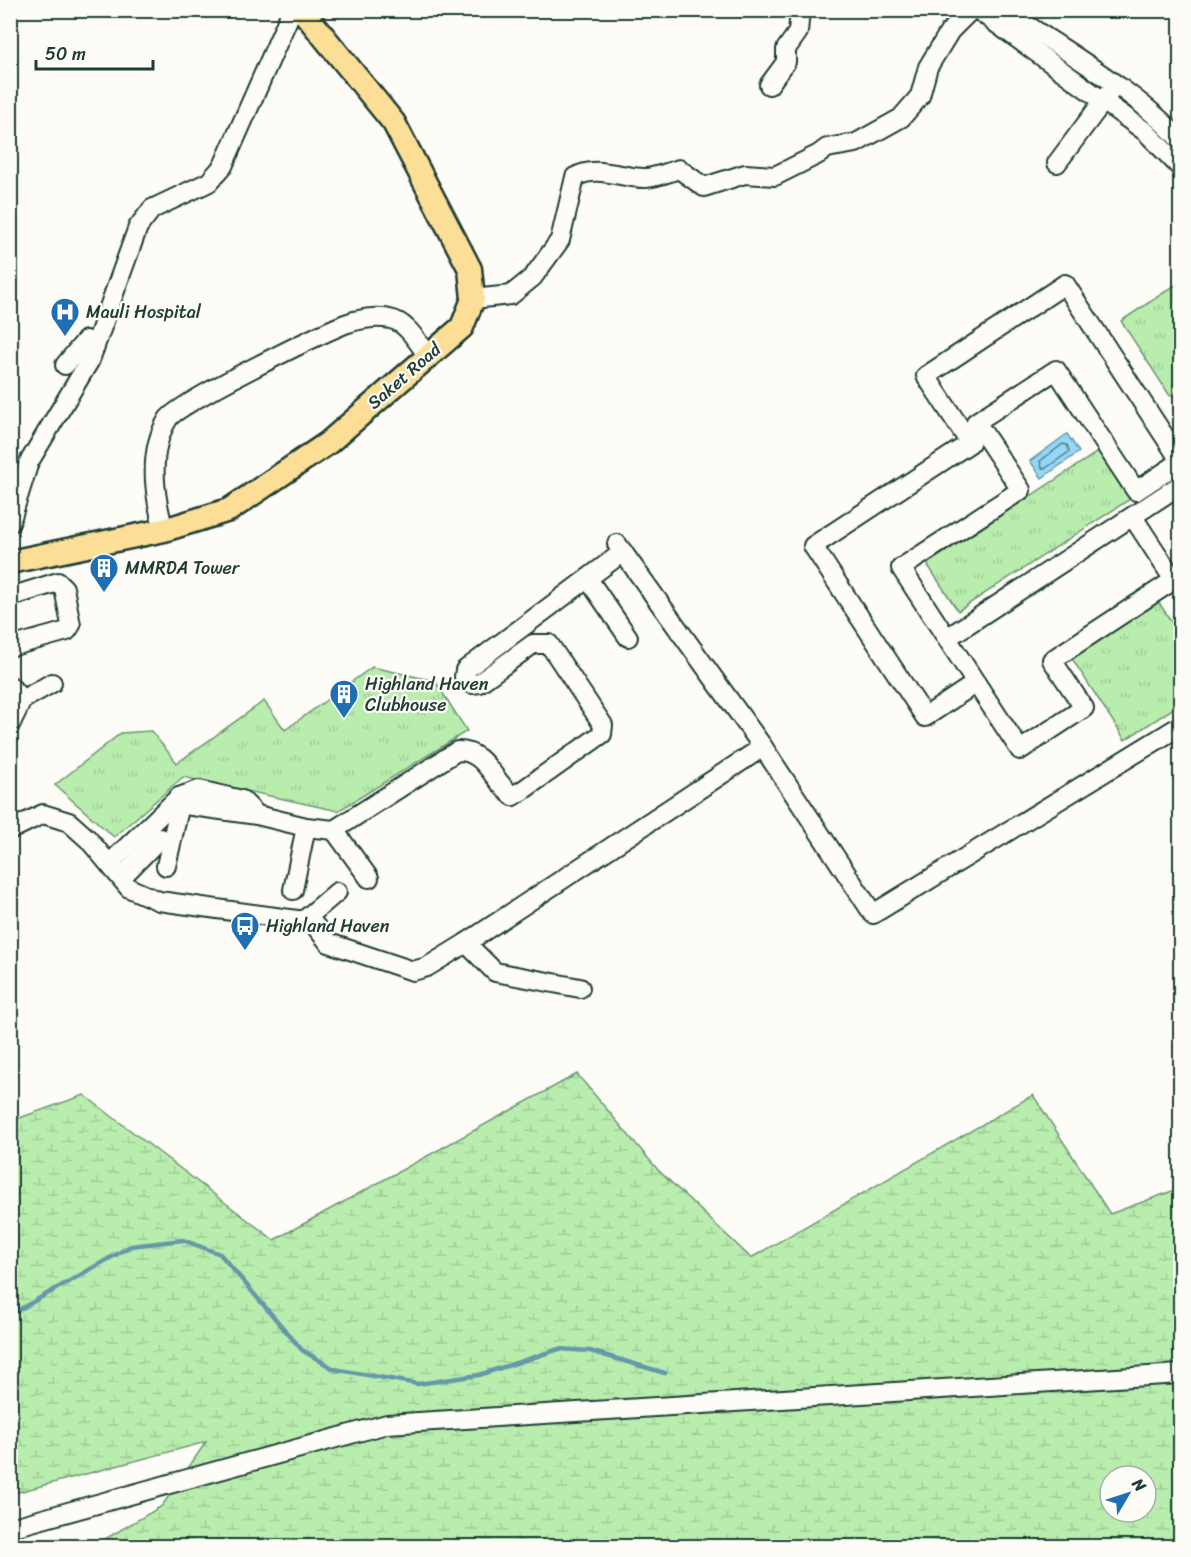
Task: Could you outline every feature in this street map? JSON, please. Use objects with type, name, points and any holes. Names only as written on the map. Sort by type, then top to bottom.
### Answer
[{"type":"main road","name":"Saket Road","points":[[10,562],[164,530],[229,510],[328,443],[462,327],[473,299],[470,269],[393,123],[302,10]]},
{"type":"street","points":[[10,523],[29,462],[90,344],[138,227],[152,209],[210,182],[223,166],[292,10]]},
{"type":"street","points":[[769,86],[786,62],[786,49],[798,32],[800,10]]},
{"type":"street","points":[[473,299],[512,295],[533,278],[560,240],[575,177],[582,173],[618,173],[628,177],[648,178],[679,170],[704,187],[745,174],[775,176],[827,148],[856,143],[901,118],[920,96],[928,67],[950,31],[971,10]]},
{"type":"street","points":[[978,10],[1146,132],[1180,167]]},
{"type":"street","points":[[1005,10],[1114,86],[1174,124],[1180,140]]},
{"type":"street","points":[[1057,163],[1114,86]]},
{"type":"street","points":[[976,683],[925,717],[813,546],[970,443],[926,376],[1065,284],[1180,461],[1136,491],[1056,370],[976,422],[1021,490],[901,568],[1020,750],[1084,708],[1052,660],[1174,580],[1132,517]]},
{"type":"street","points":[[164,530],[158,509],[155,473],[159,435],[170,416],[257,366],[346,324],[371,318],[389,318],[400,322],[428,356]]},
{"type":"street","points":[[65,365],[90,344]]},
{"type":"street","points":[[10,468],[29,462]]},
{"type":"street","points":[[947,638],[1180,485]]},
{"type":"street","points":[[166,867],[179,809],[185,806],[257,815],[306,827],[334,830],[457,751],[469,750],[478,755],[513,796],[602,734],[603,725],[549,645],[540,642],[533,644],[479,683],[472,684],[464,676],[465,670],[588,579],[620,548],[763,747],[873,914],[1180,726]]},
{"type":"street","points":[[588,579],[628,637]]},
{"type":"street","points":[[10,597],[58,582],[64,588],[71,625],[67,631],[10,647]]},
{"type":"street","points":[[10,725],[16,693],[52,682]]},
{"type":"street","points":[[10,830],[43,814],[69,822],[129,888],[159,901],[315,923],[329,944],[413,971],[427,967],[465,943],[763,747]]},
{"type":"street","points":[[115,871],[179,797],[199,790],[242,800],[257,815]]},
{"type":"street","points":[[293,890],[306,827]]},
{"type":"street","points":[[334,830],[369,878]]},
{"type":"street","points":[[115,871],[160,838]]},
{"type":"street","points":[[303,921],[337,892]]},
{"type":"street","points":[[465,943],[495,972],[580,988]]},
{"type":"street","points":[[10,1528],[387,1424],[1180,1374]]},
{"type":"green space","points":[[1180,282],[1180,389],[1170,396],[1121,321]]},
{"type":"green space","points":[[1099,451],[1130,499],[958,611],[927,564]]},
{"type":"green space","points":[[1156,598],[1180,635],[1180,704],[1125,740],[1069,654]]},
{"type":"green space","points":[[372,667],[435,681],[467,731],[338,811],[183,777],[114,837],[55,785],[121,733],[151,731],[177,763],[264,701],[285,730]]},
{"type":"green space","points":[[577,1074],[658,1170],[751,1258],[1033,1095],[1110,1214],[1180,1188],[1180,1546],[93,1546],[162,1506],[206,1442],[11,1494],[11,1121],[84,1095],[274,1240]]},
{"type":"water","points":[[1067,434],[1079,452],[1042,478],[1030,461]]},
{"type":"waterway","points":[[10,1315],[131,1246],[183,1240],[220,1254],[302,1350],[334,1369],[418,1384],[479,1375],[559,1349],[590,1351],[665,1373]]},
{"type":"place","name":"Mauli Hospital","points":[[65,338]]},
{"type":"place","name":"MMRDA Tower","points":[[104,594]]},
{"type":"place","name":"Highland Haven Clubhouse","points":[[344,720]]},
{"type":"place","name":"Highland Haven","points":[[245,952]]}]
